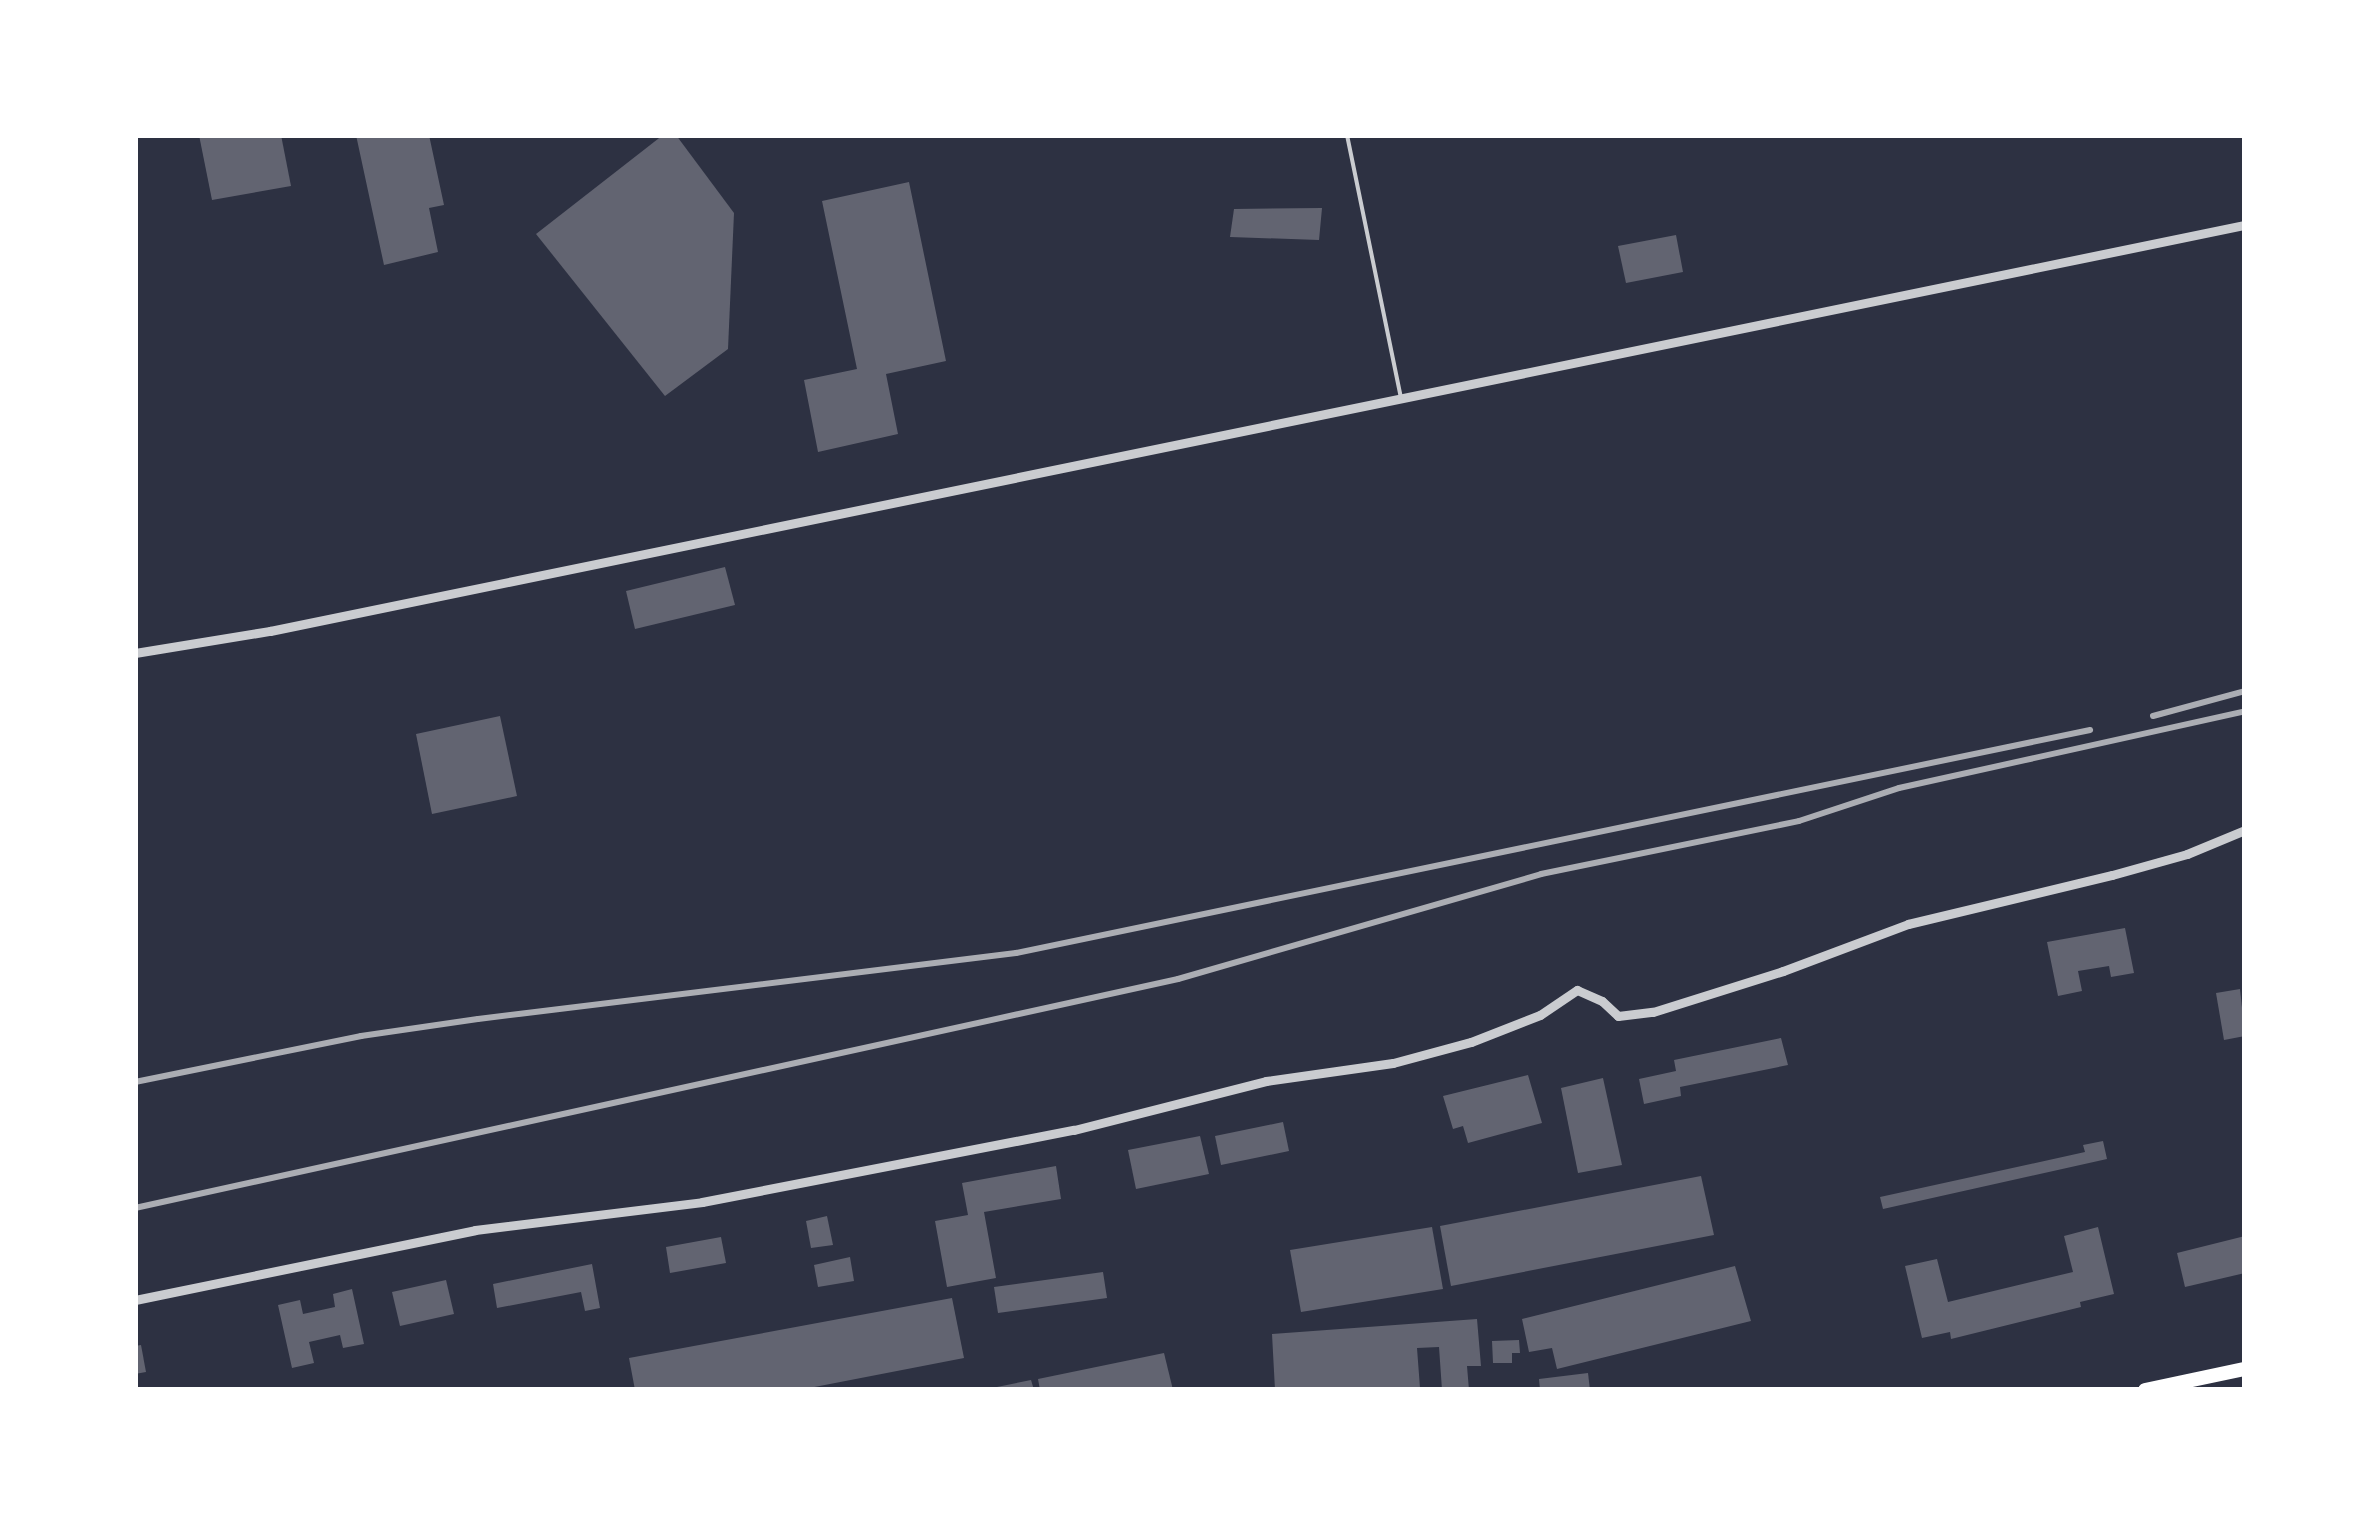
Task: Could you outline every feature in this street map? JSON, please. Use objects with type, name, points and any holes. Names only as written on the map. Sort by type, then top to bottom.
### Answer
[{"type":"main road","points":[[2145,1390],[2245,1368]]},
{"type":"street","points":[[135,653],[270,631],[2245,225]]},
{"type":"street","points":[[135,1300],[474,1230],[702,1202],[1074,1130],[1266,1080],[1393,1063],[1471,1042],[1540,1015],[1577,990],[1602,1000],[1618,1016],[1653,1012],[1783,971],[1908,924],[2131,870],[2245,830]]},
{"type":"lane","points":[[1347,135],[1401,399]]},
{"type":"building","points":[[199,135],[281,135],[291,186],[212,200]]},
{"type":"building","points":[[356,135],[429,135],[444,205],[429,208],[438,252],[384,265]]},
{"type":"building","points":[[663,135],[676,135],[734,213],[728,349],[665,396],[536,234]]},
{"type":"building","points":[[909,182],[946,361],[886,374],[898,434],[818,452],[804,380],[857,369],[822,201]]},
{"type":"building","points":[[1322,208],[1319,240],[1230,237],[1234,209]]},
{"type":"building","points":[[1676,235],[1683,272],[1626,283],[1618,246]]},
{"type":"building","points":[[725,567],[735,605],[635,629],[626,591]]},
{"type":"building","points":[[500,716],[517,796],[432,814],[416,734]]},
{"type":"building","points":[[2125,928],[2134,973],[2111,977],[2109,966],[2078,971],[2082,991],[2058,996],[2047,942]]},
{"type":"building","points":[[2240,989],[2245,1036],[2224,1040],[2216,993]]},
{"type":"building","points":[[1781,1038],[1788,1065],[1680,1087],[1681,1096],[1644,1104],[1639,1079],[1676,1071],[1674,1060]]},
{"type":"building","points":[[1528,1075],[1542,1123],[1468,1143],[1463,1126],[1453,1129],[1443,1096]]},
{"type":"building","points":[[1603,1078],[1622,1165],[1578,1173],[1561,1088]]},
{"type":"building","points":[[1283,1122],[1289,1151],[1221,1165],[1215,1136]]},
{"type":"building","points":[[1200,1136],[1209,1174],[1136,1189],[1128,1150]]},
{"type":"building","points":[[2103,1141],[2107,1159],[1883,1209],[1880,1197],[2085,1152],[2083,1145]]},
{"type":"building","points":[[1056,1166],[1061,1199],[984,1212],[996,1278],[947,1287],[935,1221],[968,1215],[962,1183]]},
{"type":"building","points":[[1701,1176],[1714,1235],[1451,1286],[1440,1226]]},
{"type":"building","points":[[827,1216],[833,1245],[811,1248],[806,1221]]},
{"type":"building","points":[[1432,1227],[1443,1289],[1301,1312],[1290,1250]]},
{"type":"building","points":[[2098,1227],[2114,1294],[2080,1302],[2081,1307],[1951,1339],[1950,1332],[1922,1338],[1905,1266],[1937,1259],[1948,1302],[2073,1272],[2064,1236]]},
{"type":"building","points":[[2245,1236],[2245,1273],[2185,1287],[2177,1253]]},
{"type":"building","points":[[721,1237],[726,1263],[670,1273],[666,1247]]},
{"type":"building","points":[[850,1257],[854,1281],[818,1287],[814,1265]]},
{"type":"building","points":[[592,1264],[600,1308],[585,1311],[581,1292],[497,1308],[493,1284]]},
{"type":"building","points":[[1735,1266],[1751,1321],[1557,1369],[1552,1348],[1529,1352],[1522,1319]]},
{"type":"building","points":[[1103,1272],[1107,1298],[998,1313],[994,1287]]},
{"type":"building","points":[[446,1280],[454,1314],[400,1326],[392,1292]]},
{"type":"building","points":[[352,1289],[364,1344],[343,1348],[340,1335],[309,1342],[314,1363],[292,1368],[278,1305],[300,1300],[303,1314],[335,1307],[333,1294]]},
{"type":"building","points":[[952,1298],[964,1358],[799,1390],[635,1390],[629,1358]]},
{"type":"building","points":[[1477,1319],[1481,1366],[1467,1366],[1469,1390],[1442,1390],[1439,1347],[1417,1348],[1420,1388],[1275,1390],[1272,1334]]},
{"type":"building","points":[[1519,1340],[1520,1353],[1512,1353],[1512,1363],[1493,1363],[1492,1341]]},
{"type":"building","points":[[141,1345],[146,1372],[135,1374],[135,1346]]},
{"type":"building","points":[[1164,1353],[1173,1390],[1040,1390],[1038,1379]]},
{"type":"building","points":[[1588,1373],[1590,1390],[1540,1390],[1539,1379]]},
{"type":"building","points":[[1031,1380],[1034,1390],[992,1390],[992,1388]]},
{"type":"railway","points":[[2153,716],[2245,691]]},
{"type":"railway","points":[[135,1208],[1178,979],[1541,874],[1799,821],[1899,788],[2245,711]]},
{"type":"railway","points":[[135,1082],[361,1036],[1016,953],[2090,730]]}]
